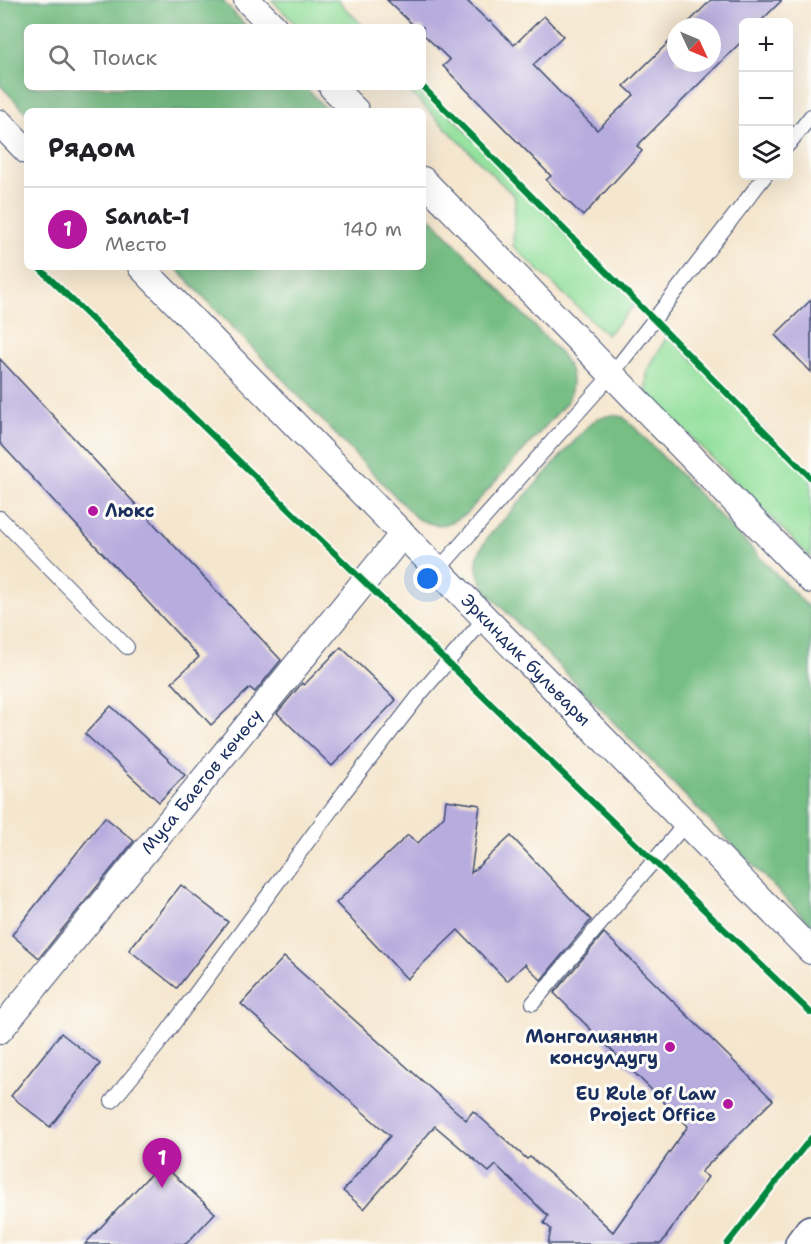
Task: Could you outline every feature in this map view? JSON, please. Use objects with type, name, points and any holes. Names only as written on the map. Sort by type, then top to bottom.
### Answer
[{"type":"main road","points":[[802,1244],[811,1232]]},
{"type":"street","points":[[247,0],[270,24]]},
{"type":"street","points":[[335,90],[353,108]]},
{"type":"street","points":[[0,123],[24,148]]},
{"type":"street","points":[[426,183],[811,580]]},
{"type":"street","name":"Эркиндик бульвары","points":[[144,270],[811,951]]},
{"type":"street","name":"Муса Баетов көчөсү","points":[[0,1030],[403,534]]},
{"type":"lane","points":[[793,141],[811,116]]},
{"type":"lane","points":[[438,570],[612,374],[762,180]]},
{"type":"lane","points":[[0,518],[127,647]]},
{"type":"lane","points":[[112,1101],[156,1046],[288,865],[420,693],[485,618]]},
{"type":"lane","points":[[533,1003],[686,823]]},
{"type":"green space","points":[[0,0],[222,0],[244,24],[24,24],[24,90],[308,90],[325,108],[24,108],[24,110],[0,85]]},
{"type":"green space","points":[[272,0],[337,0],[361,24],[295,24]]},
{"type":"green space","points":[[408,90],[426,90],[636,303],[607,335],[513,246],[515,197]]},
{"type":"green space","points":[[426,213],[560,353],[570,370],[572,388],[568,401],[466,514],[453,522],[441,525],[416,518],[178,270],[426,270]]},
{"type":"green space","points":[[668,335],[811,476],[811,558],[646,391],[647,371]]},
{"type":"green space","points":[[613,415],[623,417],[634,427],[811,610],[811,925],[487,592],[479,577],[478,557],[489,536],[589,425],[598,418]]},
{"type":"building","points":[[387,0],[466,0],[514,45],[544,16],[563,36],[533,65],[597,130],[634,95],[624,86],[667,44],[667,72],[711,72],[637,146],[642,151],[583,216],[546,180],[551,176],[443,66],[450,60],[426,37],[426,24],[412,24]]},
{"type":"building","points":[[711,0],[782,0],[764,18],[739,18],[739,44],[721,62],[721,18],[693,18]]},
{"type":"building","points":[[811,300],[811,372],[775,335]]},
{"type":"building","points":[[0,359],[281,660],[255,692],[250,688],[211,725],[172,682],[199,657],[0,443]]},
{"type":"building","points":[[341,647],[396,700],[332,766],[277,713],[302,683],[304,685]]},
{"type":"building","points":[[111,706],[185,775],[159,802],[85,734]]},
{"type":"building","points":[[446,800],[480,805],[471,873],[511,836],[591,920],[541,980],[525,964],[507,981],[458,930],[407,979],[336,903],[408,835],[418,843],[444,816]]},
{"type":"building","points":[[105,817],[134,841],[39,958],[12,935]]},
{"type":"building","points":[[181,885],[228,922],[177,988],[129,950]]},
{"type":"building","points":[[604,933],[773,1100],[701,1172],[708,1177],[661,1244],[548,1244],[551,1229],[544,1223],[548,1216],[496,1165],[489,1172],[435,1126],[364,1209],[343,1191],[390,1136],[241,1004],[284,957],[466,1120],[473,1111],[527,1159],[530,1157],[563,1185],[613,1232],[688,1126],[554,993]]},
{"type":"building","points":[[61,1033],[100,1064],[50,1127],[11,1096]]},
{"type":"building","points":[[161,1163],[215,1213],[186,1244],[85,1244]]},
{"type":"cycle path","points":[[426,90],[811,478]]},
{"type":"cycle path","points":[[41,270],[811,1013]]},
{"type":"cycle path","points":[[727,1244],[811,1138]]},
{"type":"place","name":"Люкс","points":[[93,511]]},
{"type":"place","name":"Монголиянын консулдугу","points":[[670,1047]]},
{"type":"place","name":"EU Rule of Law Project Office","points":[[728,1104]]},
{"type":"place","name":"Sanat-1","points":[[162,1188]]}]
